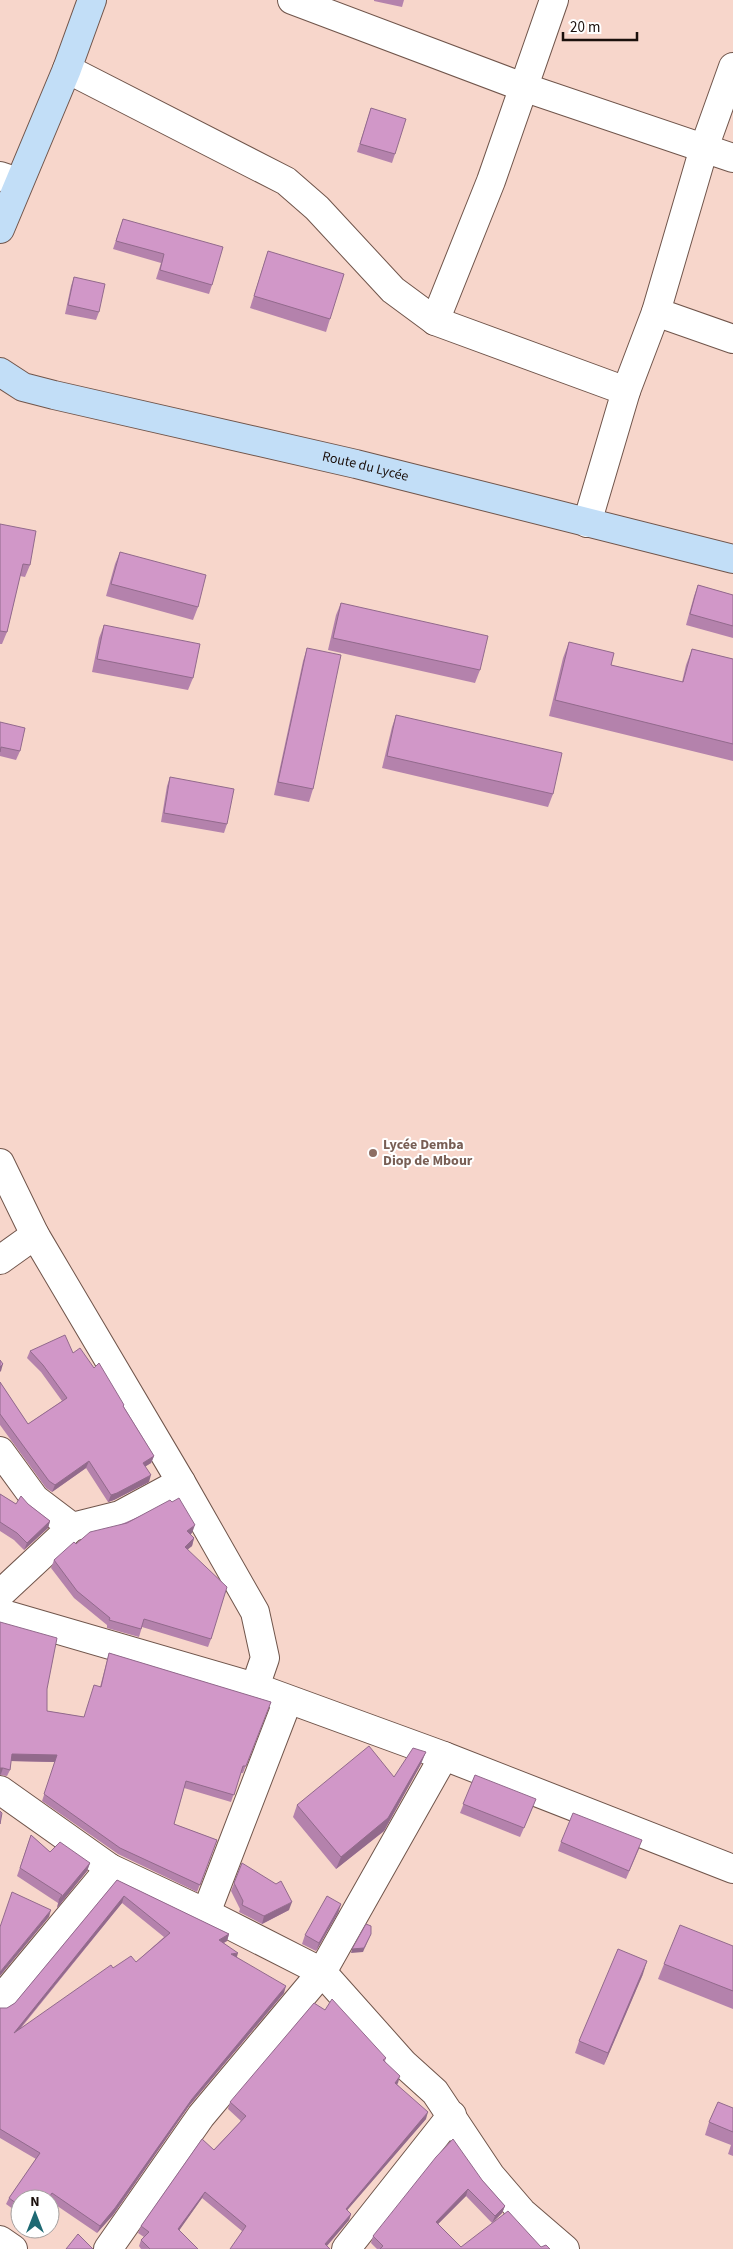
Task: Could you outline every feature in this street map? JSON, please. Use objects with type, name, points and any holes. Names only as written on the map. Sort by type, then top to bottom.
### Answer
[{"type":"main road","points":[[0,229],[9,179],[67,69],[92,0]]},
{"type":"main road","name":"Route du Lycée","points":[[0,372],[23,387],[54,395],[356,464],[733,559]]},
{"type":"street","points":[[292,0],[523,87],[733,158]]},
{"type":"street","points":[[435,321],[491,180],[554,0]]},
{"type":"street","points":[[587,523],[626,391],[656,312],[704,148],[733,67]]},
{"type":"street","points":[[67,69],[286,181],[317,208],[392,290],[435,321],[626,391]]},
{"type":"street","points":[[656,312],[733,339]]},
{"type":"street","points":[[0,1163],[35,1235],[181,1482],[255,1612],[265,1658],[255,1686]]},
{"type":"street","points":[[0,1260],[35,1235]]},
{"type":"street","points":[[0,1451],[35,1499],[72,1527]]},
{"type":"street","points":[[0,1594],[72,1527],[120,1516],[181,1482]]},
{"type":"street","points":[[0,1613],[255,1686],[288,1700],[444,1756],[733,1869]]},
{"type":"street","points":[[206,1913],[288,1700]]},
{"type":"street","points":[[108,2249],[201,2116],[322,1972],[444,1756]]},
{"type":"street","points":[[0,1790],[110,1868],[206,1913],[322,1972],[404,2064],[435,2092],[491,2176],[522,2212],[564,2249]]},
{"type":"street","points":[[2,1994],[110,1868]]},
{"type":"street","points":[[346,2249],[452,2115]]},
{"type":"street","points":[[0,2240],[13,2249]]},
{"type":"building","points":[[371,108],[406,119],[395,154],[360,144]]},
{"type":"building","points":[[123,219],[223,247],[212,285],[160,270],[164,254],[116,241]]},
{"type":"building","points":[[268,251],[344,274],[330,319],[254,296]]},
{"type":"building","points":[[74,277],[105,284],[99,312],[68,305]]},
{"type":"building","points":[[0,524],[36,531],[30,565],[23,564],[7,632],[0,631]]},
{"type":"building","points":[[120,552],[206,575],[198,607],[111,584]]},
{"type":"building","points":[[698,585],[733,595],[733,626],[690,614]]},
{"type":"building","points":[[341,603],[488,636],[480,670],[333,638]]},
{"type":"building","points":[[104,625],[200,644],[193,678],[97,659]]},
{"type":"building","points":[[569,642],[614,653],[611,665],[683,682],[692,649],[733,659],[733,744],[555,700]]},
{"type":"building","points":[[307,648],[341,655],[313,789],[278,782]]},
{"type":"building","points":[[396,715],[562,753],[553,794],[387,756]]},
{"type":"building","points":[[0,722],[25,728],[20,751],[1,747],[0,752]]},
{"type":"building","points":[[170,777],[234,789],[227,824],[164,813]]},
{"type":"building","points":[[65,1335],[73,1353],[80,1348],[94,1368],[99,1363],[154,1456],[143,1463],[151,1475],[111,1495],[89,1461],[55,1485],[49,1481],[0,1414],[0,1382],[28,1424],[67,1398],[43,1365],[30,1351]]},
{"type":"building","points":[[0,1494],[16,1504],[21,1496],[50,1521],[27,1543],[17,1533],[0,1522]]},
{"type":"building","points":[[179,1498],[195,1525],[187,1531],[194,1538],[185,1547],[227,1587],[211,1639],[144,1619],[141,1629],[109,1620],[110,1618],[77,1591],[54,1560],[74,1542],[76,1544],[90,1532],[127,1523],[170,1500],[172,1502]]},
{"type":"building","points":[[0,1622],[57,1638],[47,1689],[47,1711],[84,1717],[94,1685],[101,1687],[109,1653],[271,1702],[246,1766],[243,1766],[234,1795],[186,1781],[174,1824],[217,1840],[200,1885],[120,1848],[44,1794],[57,1755],[12,1754],[10,1770],[0,1768]]},
{"type":"building","points":[[369,1746],[394,1777],[413,1748],[426,1752],[388,1818],[341,1857],[297,1805]]},
{"type":"building","points":[[475,1775],[536,1799],[524,1828],[463,1804]]},
{"type":"building","points":[[573,1813],[642,1840],[629,1871],[561,1842]]},
{"type":"building","points":[[31,1835],[50,1852],[60,1842],[90,1863],[59,1900],[62,1895],[20,1868]]},
{"type":"building","points":[[242,1863],[276,1884],[281,1881],[292,1902],[264,1916],[242,1905],[243,1901],[234,1883]]},
{"type":"building","points":[[117,1880],[229,1934],[219,1940],[238,1953],[231,1954],[286,1986],[192,2099],[115,2208],[100,2226],[60,2198],[60,2189],[15,2189],[40,2153],[0,2129],[0,2008],[7,2008],[15,2003]],"holes":[[[124,1896],[170,1933],[136,1962],[131,1956],[113,1968],[111,1965],[14,2033]]]},
{"type":"building","points":[[12,1892],[51,1910],[0,1972],[0,1927]]},
{"type":"building","points":[[327,1896],[341,1904],[319,1943],[305,1935]]},
{"type":"building","points":[[366,1924],[371,1926],[371,1934],[364,1948],[352,1949]]},
{"type":"building","points":[[680,1925],[733,1946],[733,1991],[664,1964]]},
{"type":"building","points":[[618,1949],[647,1961],[608,2053],[579,2041]]},
{"type":"building","points":[[332,1999],[386,2058],[383,2060],[400,2076],[395,2083],[428,2112],[346,2209],[351,2214],[325,2244],[330,2249],[230,2249],[246,2226],[205,2192],[178,2229],[198,2249],[150,2249],[141,2240],[149,2232],[141,2226],[202,2139],[214,2150],[246,2116],[230,2102],[314,2003],[325,2010]]},
{"type":"building","points":[[718,2102],[733,2108],[733,2132],[709,2122]]},
{"type":"building","points":[[453,2139],[482,2180],[505,2206],[495,2216],[468,2189],[436,2222],[461,2247],[508,2211],[541,2247],[546,2245],[550,2249],[380,2249],[383,2246],[373,2236],[436,2157]]},
{"type":"building","points":[[78,2234],[93,2249],[66,2249]]},
{"type":"place","name":"Lycée Demba Diop de Mbour","points":[[373,1153]]}]
